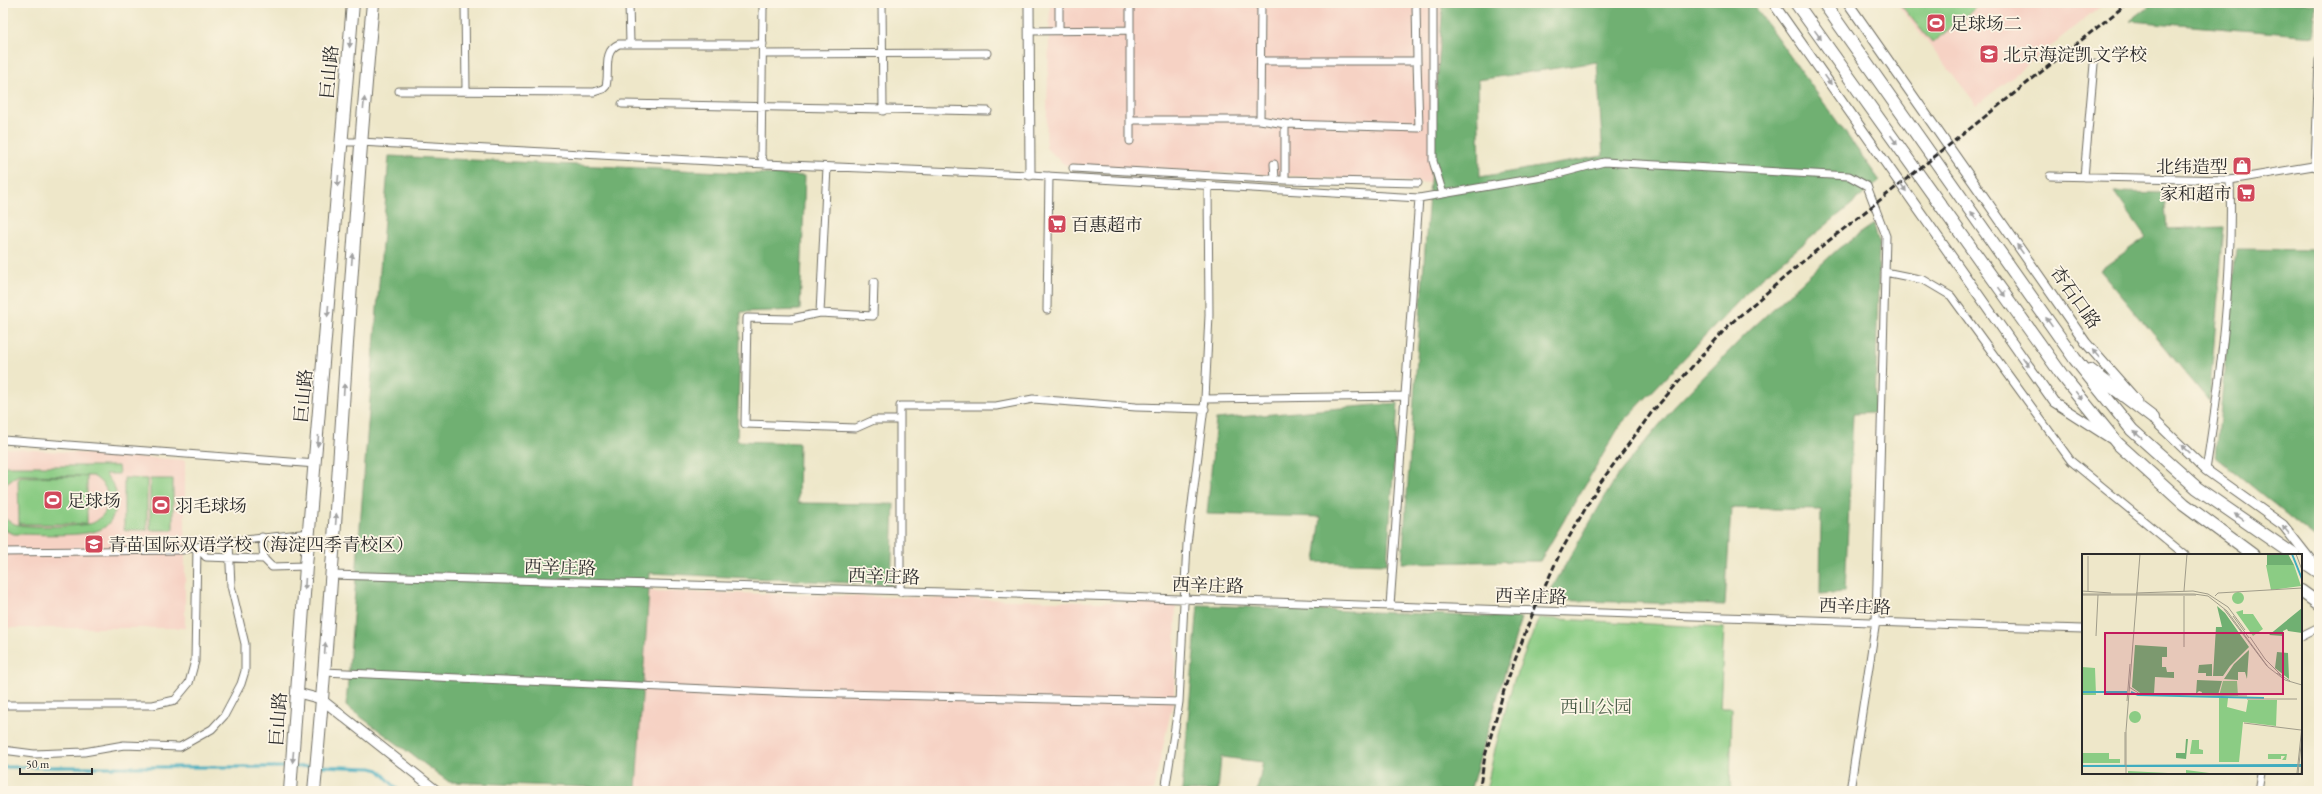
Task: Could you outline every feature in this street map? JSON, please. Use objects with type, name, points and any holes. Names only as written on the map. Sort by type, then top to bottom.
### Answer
[{"type":"main road","name":"巨山路","points":[[290,789],[306,566],[316,464],[353,3]]},
{"type":"main road","name":"巨山路","points":[[315,788],[360,142],[373,3]]},
{"type":"main road","points":[[1796,3],[2062,375],[2117,443],[2184,504],[2252,554]]},
{"type":"main road","name":"杏石口路","points":[[1824,3],[2075,358],[2132,430],[2191,483],[2293,554]]},
{"type":"main road","points":[[2075,358],[2152,418]]},
{"type":"main road","name":"杏石口路","points":[[2302,561],[2319,572]]},
{"type":"main road","points":[[2302,592],[2319,604]]},
{"type":"street","points":[[465,3],[466,90]]},
{"type":"street","points":[[629,3],[630,44]]},
{"type":"street","points":[[765,3],[763,8],[764,54],[761,156],[765,164]]},
{"type":"street","points":[[882,3],[883,111]]},
{"type":"street","points":[[1029,3],[1030,175]]},
{"type":"street","points":[[1059,3],[1059,30]]},
{"type":"street","points":[[1130,3],[1130,141]]},
{"type":"street","points":[[1260,120],[1262,61],[1261,3]]},
{"type":"street","points":[[1130,120],[1260,120],[1285,124],[1419,128],[1416,3]]},
{"type":"street","points":[[1433,3],[1433,161],[1443,194]]},
{"type":"street","points":[[1773,3],[2054,402],[2117,443]]},
{"type":"street","name":"杏石口路","points":[[1848,3],[2086,343],[2152,418],[2206,470],[2283,525],[2319,572]]},
{"type":"street","points":[[1030,31],[1129,30]]},
{"type":"street","points":[[399,91],[598,91],[606,86],[610,50],[619,44],[763,44]]},
{"type":"street","points":[[764,54],[987,53]]},
{"type":"street","points":[[2050,176],[2230,180],[2317,166],[2319,60]]},
{"type":"street","points":[[1262,61],[1417,61]]},
{"type":"street","points":[[2084,177],[2094,64]]},
{"type":"street","points":[[622,104],[883,111],[988,111]]},
{"type":"street","points":[[1285,124],[1285,180]]},
{"type":"street","points":[[341,142],[827,167],[1030,175],[1419,198],[1554,175],[1604,162],[1848,176],[1867,186],[1886,236],[1876,621],[1850,791]]},
{"type":"street","points":[[1274,164],[1275,179]]},
{"type":"street","points":[[820,313],[827,167]]},
{"type":"street","points":[[1073,168],[1285,180],[1418,183]]},
{"type":"street","points":[[1046,310],[1049,176]]},
{"type":"street","points":[[2206,470],[2213,428],[2232,236],[2230,180]]},
{"type":"street","points":[[1165,791],[1179,702],[1188,537],[1206,399],[1209,315],[1208,186]]},
{"type":"street","points":[[1390,606],[1419,198]]},
{"type":"street","points":[[1886,272],[1924,280],[1951,296],[2071,461],[2184,554]]},
{"type":"street","points":[[874,282],[872,316],[820,313],[791,319],[747,318],[745,424],[856,428],[874,420],[900,420]]},
{"type":"street","points":[[1206,399],[1405,396]]},
{"type":"street","points":[[900,592],[900,406],[996,406],[1033,399],[1136,407],[1205,409]]},
{"type":"street","points":[[3,440],[316,464]]},
{"type":"street","points":[[3,552],[182,550],[197,547],[198,549],[200,546],[207,544],[229,543],[262,536],[271,538],[310,533]]},
{"type":"street","points":[[262,536],[264,559],[272,567],[306,566]]},
{"type":"street","points":[[3,750],[34,754],[84,752],[124,745],[180,747],[212,729],[224,716],[241,684],[245,671],[245,644],[231,586],[229,543]]},
{"type":"street","points":[[197,547],[206,557],[264,559]]},
{"type":"street","points":[[3,705],[153,704],[175,700],[189,683],[195,661],[197,547]]},
{"type":"street","name":"西辛庄路","points":[[331,575],[1185,599],[2082,629]]},
{"type":"street","points":[[2302,636],[2319,627]]},
{"type":"street","points":[[324,672],[799,693],[1179,702]]},
{"type":"street","points":[[298,693],[321,699],[437,791]]},
{"type":"street","points":[[2258,791],[2261,774]]},
{"type":"shaded area","points":[[1050,3],[1443,3],[1430,183],[1065,165],[1046,148]]},
{"type":"shaded area","name":"北京海淀凯文学校","points":[[1896,3],[2104,3],[1977,105]]},
{"type":"shaded area","name":"青苗国际双语学校（海淀四季青校区）","points":[[3,448],[185,460],[185,628],[3,628]]},
{"type":"shaded area","points":[[649,591],[1176,604],[1174,698],[1153,791],[636,789]]},
{"type":"green space","points":[[1443,3],[1752,3],[1880,181],[1758,281],[1621,424],[1540,561],[1402,563]],"holes":[[[1597,62],[1603,156],[1480,177],[1478,80]]]},
{"type":"green space","name":"足球场二","points":[[1899,3],[1982,3],[1932,43]]},
{"type":"green space","points":[[2153,3],[2315,3],[2315,36],[2130,21]]},
{"type":"green space","points":[[389,156],[805,176],[800,310],[741,312],[737,441],[799,443],[798,503],[894,504],[891,585],[650,573],[636,789],[449,782],[346,706]]},
{"type":"green space","points":[[2114,192],[2164,193],[2167,229],[2224,227],[2209,401],[2100,270],[2146,237]]},
{"type":"green space","points":[[1874,224],[1879,246],[1875,413],[1853,414],[1845,592],[1820,594],[1821,510],[1731,508],[1725,605],[1545,600],[1617,476],[1675,406],[1748,332],[1839,248]]},
{"type":"green space","points":[[2236,249],[2319,250],[2319,541],[2216,457]]},
{"type":"green space","points":[[1398,403],[1387,564],[1315,562],[1321,517],[1207,514],[1216,419]]},
{"type":"green space","points":[[3,466],[118,466],[119,474],[105,474],[114,487],[117,496],[113,516],[105,527],[86,533],[60,535],[14,534],[4,530],[3,516],[12,523],[25,526],[68,526],[93,523],[105,512],[108,498],[104,485],[93,476],[18,475],[3,485]]},
{"type":"green space","name":"足球场","points":[[87,476],[87,524],[19,524],[18,477]]},
{"type":"green space","points":[[124,478],[147,479],[147,530],[124,530]]},
{"type":"green space","name":"羽毛球场","points":[[150,479],[173,479],[173,530],[150,530]]},
{"type":"green space","points":[[1198,605],[1521,618],[1470,791],[1257,791],[1263,762],[1221,757],[1218,791],[1182,791]]},
{"type":"green space","name":"西山公园","points":[[1539,618],[1724,628],[1720,708],[1732,708],[1730,791],[1486,791],[1495,749],[1513,683]]},
{"type":"waterway","points":[[295,767],[313,766]]},
{"type":"waterway","points":[[319,766],[371,768],[379,770],[399,791]]},
{"type":"waterway","points":[[3,767],[289,767]]},
{"type":"railway","points":[[1479,791],[1485,756],[1505,687],[1530,620],[1560,553],[1600,483],[1652,412],[1729,325],[1807,258],[2128,3]]},
{"type":"place","name":"足球场二","points":[[1936,23]]},
{"type":"place","name":"北京海淀凯文学校","points":[[1989,54]]},
{"type":"place","name":"北纬造型","points":[[2242,166]]},
{"type":"place","name":"家和超市","points":[[2246,193]]},
{"type":"place","name":"百惠超市","points":[[1057,224]]},
{"type":"place","name":"足球场","points":[[53,500]]},
{"type":"place","name":"羽毛球场","points":[[161,505]]},
{"type":"place","name":"青苗国际双语学校（海淀四季青校区）","points":[[94,544]]}]
